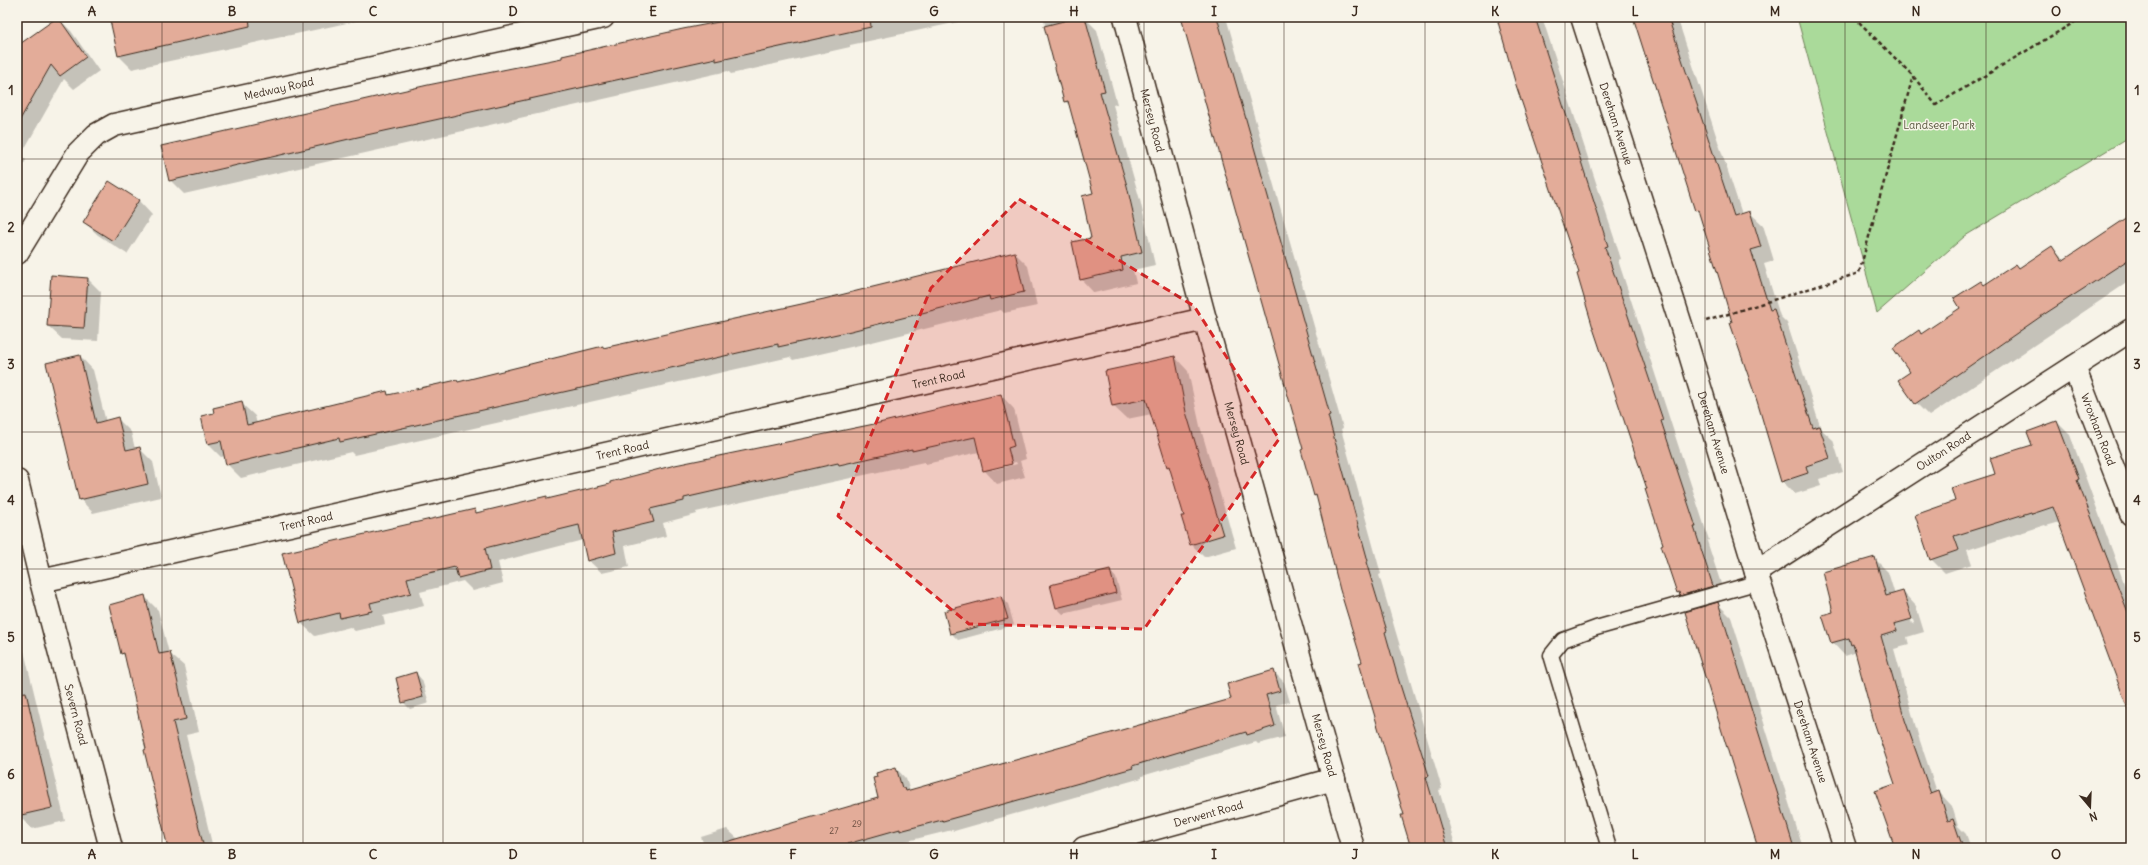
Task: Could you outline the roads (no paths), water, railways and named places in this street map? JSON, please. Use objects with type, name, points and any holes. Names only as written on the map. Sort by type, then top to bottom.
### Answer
[{"type":"street","name":"Medway Road","points":[[17,253],[78,152],[96,135],[114,125],[603,17]]},
{"type":"street","name":"Mersey Road","points":[[1125,17],[1205,319],[1353,848]]},
{"type":"street","name":"Dereham Avenue","points":[[1582,17],[1682,328],[1757,577],[1845,848]]},
{"type":"street","name":"Trent Road","points":[[40,581],[1205,319]]},
{"type":"street","name":"Oulton Road","points":[[1757,577],[2131,330]]},
{"type":"street","name":"Wroxham Road","points":[[2074,367],[2131,514]]},
{"type":"street","points":[[17,481],[40,581]]},
{"type":"street","name":"Severn Road","points":[[40,581],[112,848]]},
{"type":"street","name":"Derwent Road","points":[[1084,848],[1334,779]]},
{"type":"lane","points":[[1609,848],[1551,655],[1563,640],[1596,628],[1757,577]]},
{"type":"park label","name":"Landseer Park","points":[[1939,125]]}]
